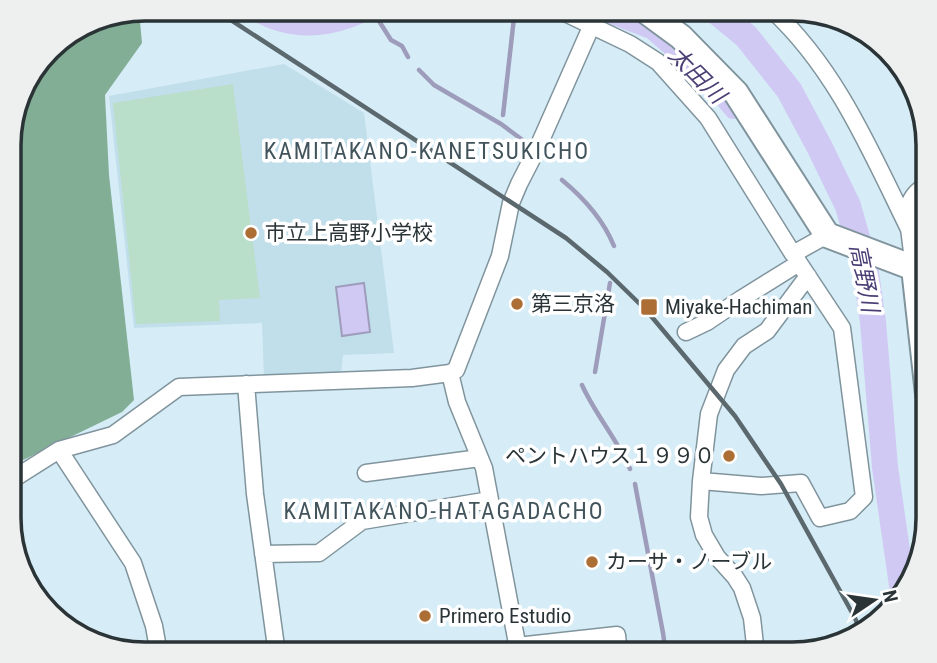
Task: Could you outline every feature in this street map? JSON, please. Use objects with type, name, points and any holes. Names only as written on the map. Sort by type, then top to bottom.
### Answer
[{"type":"highway","points":[[659,21],[681,37],[736,93],[829,237],[908,266],[916,298]]},
{"type":"street","points":[[581,21],[629,44],[658,62],[700,108],[842,328],[864,498],[850,511],[820,517],[801,483],[761,486],[701,481]]},
{"type":"street","points":[[783,21],[815,59],[847,105],[909,229]]},
{"type":"street","points":[[21,474],[59,450],[113,435],[179,387],[412,378],[456,370],[500,256],[511,203],[591,26]]},
{"type":"street","points":[[908,266],[907,212],[916,193]]},
{"type":"street","points":[[685,332],[707,322],[800,264],[829,237]]},
{"type":"street","points":[[755,642],[752,618],[742,588],[717,557],[699,517],[709,414],[726,370],[744,346],[767,331],[800,264]]},
{"type":"street","points":[[450,373],[457,402],[484,468],[517,642]]},
{"type":"street","points":[[246,384],[255,494],[275,642]]},
{"type":"street","points":[[59,450],[133,563],[157,642]]},
{"type":"street","points":[[366,473],[480,458]]},
{"type":"street","points":[[263,554],[319,552],[362,521],[490,500]]},
{"type":"street","points":[[571,642],[617,635],[618,642]]},
{"type":"shaded area","name":"市立上高野小学校","points":[[284,64],[364,113],[394,353],[343,355],[341,373],[264,377],[262,323],[134,328],[109,96]]},
{"type":"shaded area","points":[[364,283],[370,332],[342,336],[336,287]]},
{"type":"green space","points":[[140,21],[142,43],[105,95],[109,175],[134,400],[122,412],[21,461],[21,145],[30,98],[57,57],[98,30]]},
{"type":"green space","points":[[233,84],[260,298],[219,300],[220,321],[136,324],[113,103]]},
{"type":"waterway","name":"太田川","points":[[272,21],[303,27],[328,26],[345,21]]},
{"type":"waterway","points":[[379,21],[391,40],[402,46],[408,57]]},
{"type":"waterway","points":[[503,115],[514,21]]},
{"type":"waterway","name":"太田川","points":[[625,21],[651,31],[704,77],[733,111]]},
{"type":"waterway","name":"高野川","points":[[728,21],[746,36],[789,90],[848,206],[865,266],[873,322],[885,467],[901,577]]},
{"type":"waterway","points":[[419,70],[434,85],[501,124],[528,144]]},
{"type":"waterway","points":[[562,180],[592,210],[614,246]]},
{"type":"waterway","points":[[595,372],[610,283]]},
{"type":"waterway","points":[[582,385],[630,469]]},
{"type":"waterway","points":[[635,484],[664,642]]},
{"type":"railway","points":[[232,21],[566,238],[607,272],[646,310],[735,416],[781,484],[857,623]]},
{"type":"place","name":"市立上高野小学校","points":[[251,233]]},
{"type":"place","name":"第三京洛","points":[[517,304]]},
{"type":"place","name":"Miyake-Hachiman","points":[[649,307]]},
{"type":"place","name":"ペントハウス１９９０","points":[[729,456]]},
{"type":"place","name":"カーサ・ノーブル","points":[[592,562]]},
{"type":"place","name":"Primero Estudio","points":[[425,616]]},
{"type":"district","name":"KAMITAKANO-KANETSUKICHO","points":[[427,151]]},
{"type":"district","name":"KAMITAKANO-HATAGADACHO","points":[[444,511]]}]
